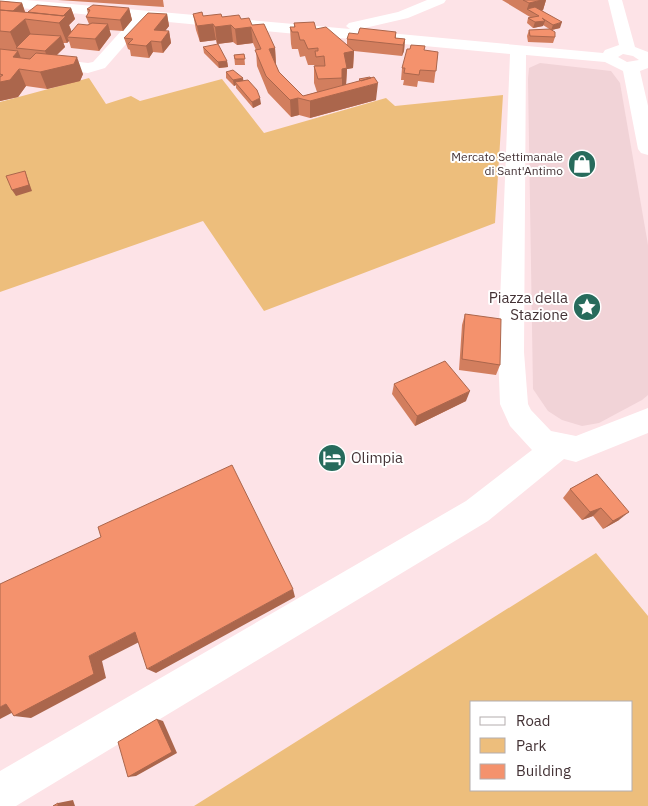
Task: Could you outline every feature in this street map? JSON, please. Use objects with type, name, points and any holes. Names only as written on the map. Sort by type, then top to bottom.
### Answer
[{"type":"street","points":[[315,31],[368,25],[411,13],[439,0]]},
{"type":"street","points":[[615,0],[630,58],[648,149]]},
{"type":"street","points":[[0,2],[610,58],[613,51],[630,58]]},
{"type":"street","points":[[0,58],[88,68],[99,65],[143,15]]},
{"type":"street","points":[[518,50],[512,352],[514,404],[520,418],[543,442],[576,449],[648,420]]},
{"type":"street","points":[[0,793],[477,511],[560,445]]},
{"type":"shaded area","name":"Mercato Settimanale di Sant'Antimo","points":[[540,63],[611,71],[620,83],[648,245],[648,395],[599,423],[582,426],[562,420],[548,411],[533,389],[528,79],[529,68]]},
{"type":"green space","points":[[89,78],[106,104],[131,96],[140,101],[222,79],[264,133],[386,98],[395,106],[503,95],[495,223],[264,311],[203,221],[0,292],[0,102]]},
{"type":"green space","points":[[596,553],[648,616],[648,806],[194,806]]},
{"type":"building","points":[[523,0],[542,0],[529,3]]},
{"type":"building","points":[[0,1],[22,3],[13,11],[0,10]]},
{"type":"building","points":[[37,5],[71,8],[63,16],[28,12]]},
{"type":"building","points":[[93,5],[129,8],[120,20],[86,17],[90,10],[87,9]]},
{"type":"building","points":[[535,7],[562,22],[553,25],[542,18],[545,21],[535,22],[528,18],[539,16],[527,9]]},
{"type":"building","points":[[0,10],[66,16],[59,23],[25,19],[10,32],[0,31]]},
{"type":"building","points":[[202,12],[203,16],[221,14],[222,17],[239,15],[241,19],[249,18],[252,25],[264,24],[275,48],[269,49],[279,72],[303,96],[374,77],[378,83],[310,101],[298,98],[290,100],[266,76],[255,50],[261,49],[251,27],[235,29],[231,25],[215,27],[213,24],[197,26],[193,14]]},
{"type":"building","points":[[148,13],[167,14],[154,30],[169,31],[161,42],[151,41],[146,46],[128,44],[133,39],[124,38]]},
{"type":"building","points":[[314,22],[316,29],[326,27],[354,51],[344,53],[347,68],[342,69],[342,78],[318,79],[314,66],[325,66],[324,56],[316,57],[315,51],[318,51],[318,48],[308,49],[304,40],[300,40],[298,32],[292,32],[290,27],[295,27],[294,23]]},
{"type":"building","points":[[92,23],[108,24],[95,39],[67,37],[78,24],[88,25]]},
{"type":"building","points":[[360,28],[396,32],[395,38],[405,39],[403,45],[347,39],[349,33],[358,34]]},
{"type":"building","points":[[550,29],[555,32],[555,37],[530,36],[529,30]]},
{"type":"building","points":[[30,34],[61,36],[45,51],[16,48]]},
{"type":"building","points":[[218,44],[227,61],[218,62],[203,47]]},
{"type":"building","points":[[411,45],[425,46],[424,50],[438,52],[436,71],[420,70],[419,75],[404,73],[405,68],[402,68],[407,49],[410,49]]},
{"type":"building","points":[[0,49],[18,51],[13,57],[30,59],[36,53],[77,57],[74,64],[40,72],[19,69],[10,80],[0,82],[0,77],[3,75],[0,74]]},
{"type":"building","points":[[244,54],[245,59],[235,59],[234,55]]},
{"type":"building","points":[[233,70],[243,78],[233,80],[226,72]]},
{"type":"building","points":[[370,77],[361,81],[359,79]]},
{"type":"building","points":[[248,80],[257,90],[260,98],[252,102],[235,82]]},
{"type":"building","points":[[25,171],[29,185],[12,190],[6,176]]},
{"type":"building","points":[[465,314],[501,319],[500,365],[462,359]]},
{"type":"building","points":[[445,361],[470,391],[417,416],[394,384]]},
{"type":"building","points":[[232,465],[293,589],[147,669],[135,632],[89,656],[94,674],[14,716],[6,704],[0,707],[0,584],[101,537],[98,527]]},
{"type":"building","points":[[597,474],[629,512],[613,521],[601,508],[590,512],[570,489]]},
{"type":"building","points":[[157,719],[172,752],[128,777],[118,742]]},
{"type":"place","name":"Mercato Settimanale di Sant'Antimo","points":[[582,164]]},
{"type":"place","name":"Piazza della Stazione","points":[[587,307]]},
{"type":"place","name":"Olimpia","points":[[332,458]]}]
